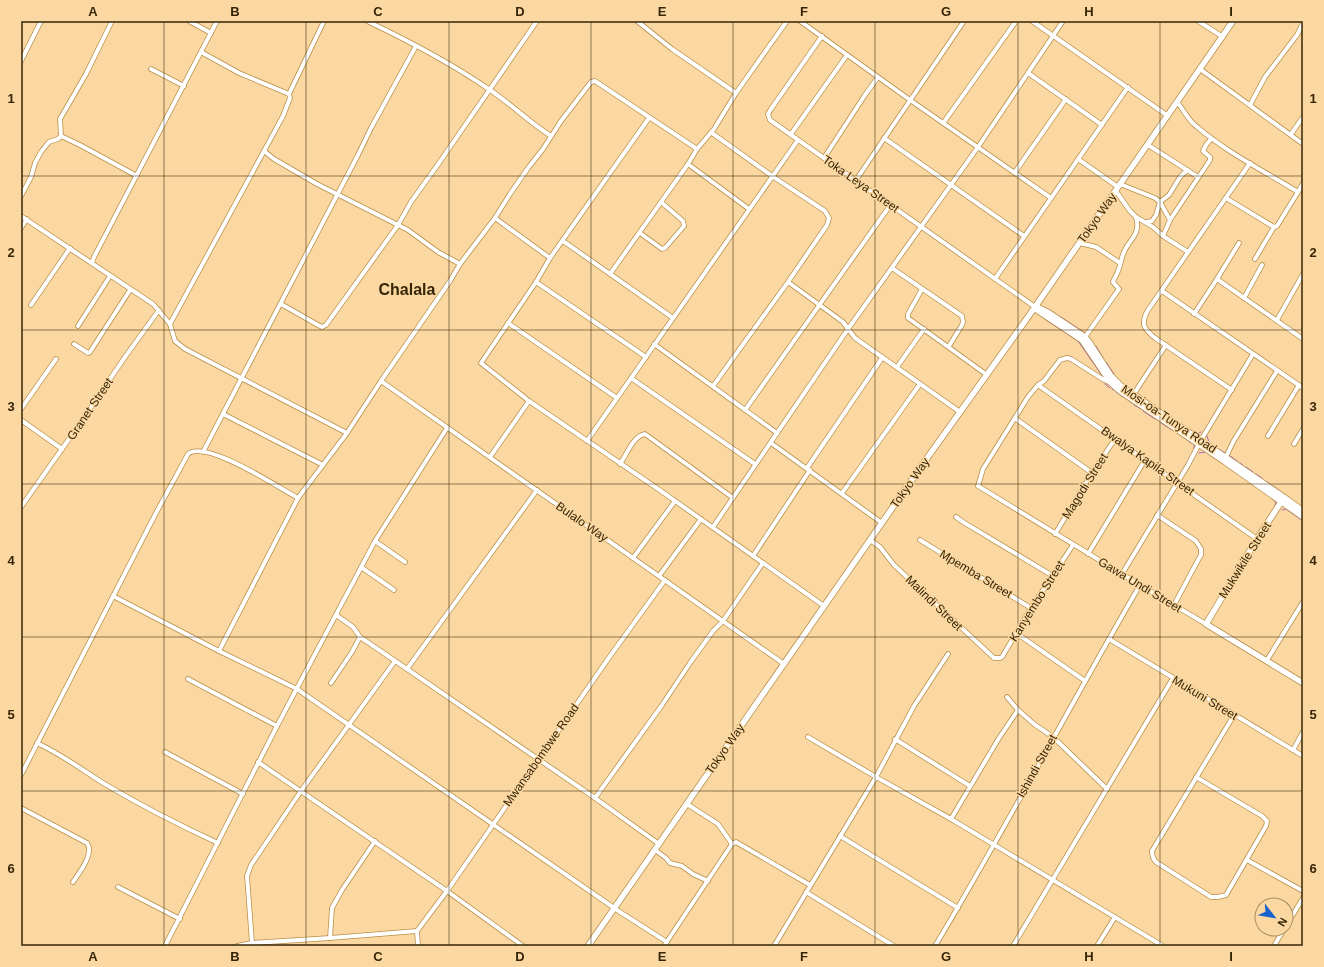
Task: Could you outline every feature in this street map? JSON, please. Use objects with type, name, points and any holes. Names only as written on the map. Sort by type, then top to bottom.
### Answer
[{"type":"main road","name":"Tokyo Way","points":[[588,946],[870,540],[1028,318],[1041,297],[1233,21]]},
{"type":"main road","points":[[1041,297],[1042,306],[1046,314]]},
{"type":"main road","name":"Mosi-oa-Tunya Road","points":[[1035,307],[1085,337],[1113,382],[1283,500],[1303,512]]},
{"type":"main road","points":[[1028,318],[1036,313],[1046,314]]},
{"type":"main road","name":"Mosi-oa-Tunya Road","points":[[1046,314],[1082,340],[1113,382],[1131,399],[1200,443],[1226,457],[1303,517]]},
{"type":"main road","name":"Mukwikile Street","points":[[1206,624],[1257,539],[1283,500]]},
{"type":"main road","name":"Gawa Undi Street","points":[[1206,624],[1303,682]]},
{"type":"street","points":[[21,61],[23,53],[41,21]]},
{"type":"street","points":[[61,136],[60,119],[86,74],[112,21]]},
{"type":"street","points":[[189,21],[211,33]]},
{"type":"street","points":[[92,263],[217,21]]},
{"type":"street","points":[[170,324],[283,116],[290,98],[289,94],[324,21]]},
{"type":"street","points":[[367,21],[453,66],[490,90],[551,136]]},
{"type":"street","points":[[281,304],[322,327],[326,325],[398,225],[411,202],[537,21]]},
{"type":"street","points":[[637,21],[672,49],[736,93]]},
{"type":"street","points":[[610,274],[630,244],[640,233],[697,149],[712,133],[736,93],[787,21]]},
{"type":"street","points":[[800,21],[1051,198]]},
{"type":"street","points":[[856,180],[964,21]]},
{"type":"street","points":[[944,122],[1016,21]]},
{"type":"street","points":[[1032,21],[1168,116]]},
{"type":"street","points":[[713,527],[848,329],[922,227],[950,184],[978,147],[1063,21]]},
{"type":"street","points":[[1198,21],[1223,36]]},
{"type":"street","points":[[1250,105],[1265,77],[1302,29],[1303,23]]},
{"type":"street","name":"Toka Leya Street","points":[[822,36],[768,114],[770,120],[1035,307]]},
{"type":"street","points":[[203,452],[371,128],[416,46]]},
{"type":"street","points":[[201,52],[239,73],[289,94]]},
{"type":"street","points":[[791,134],[847,55]]},
{"type":"street","points":[[151,69],[184,86]]},
{"type":"street","points":[[1200,69],[1303,144]]},
{"type":"street","points":[[1028,72],[1102,125]]},
{"type":"street","points":[[824,158],[878,77]]},
{"type":"street","points":[[219,651],[246,595],[298,498],[347,433],[460,264],[495,218],[551,136],[593,81],[697,149]]},
{"type":"street","points":[[995,279],[1128,88]]},
{"type":"street","points":[[1015,172],[1066,99]]},
{"type":"street","points":[[1177,102],[1185,111],[1189,119],[1211,139],[1298,192]]},
{"type":"street","points":[[1291,134],[1303,117]]},
{"type":"street","points":[[649,118],[550,258],[536,282],[482,363],[530,401],[713,527],[824,606]]},
{"type":"street","points":[[712,133],[825,212],[829,218],[827,225],[788,282],[713,386]]},
{"type":"street","points":[[61,136],[80,144],[137,176]]},
{"type":"street","points":[[21,196],[31,177],[35,163],[41,152],[49,142],[58,139],[61,136]]},
{"type":"street","points":[[884,138],[1024,236]]},
{"type":"street","points":[[1164,236],[1170,220],[1211,158],[1203,151],[1211,139]]},
{"type":"street","points":[[587,441],[798,140]]},
{"type":"street","points":[[1148,145],[1198,177]]},
{"type":"street","points":[[264,151],[283,165],[408,230],[438,252],[460,264]]},
{"type":"street","points":[[1078,159],[1118,187],[1144,193],[1155,198],[1160,202],[1170,220]]},
{"type":"street","points":[[1232,390],[1149,333],[1145,329],[1144,325],[1145,316],[1250,163]]},
{"type":"street","points":[[688,164],[749,209]]},
{"type":"street","points":[[1143,222],[1152,221],[1156,215],[1160,202],[1169,195],[1180,177],[1187,170]]},
{"type":"street","points":[[1255,259],[1303,183]]},
{"type":"street","points":[[1118,187],[1130,211],[1136,217],[1188,252]]},
{"type":"street","points":[[1226,198],[1274,228]]},
{"type":"street","points":[[640,233],[662,249],[665,248],[684,226],[683,221],[661,202]]},
{"type":"street","points":[[745,410],[891,204]]},
{"type":"street","points":[[21,216],[153,304],[170,324],[175,341],[185,349],[347,433]]},
{"type":"street","points":[[1085,337],[1119,289],[1113,282],[1124,252],[1137,233],[1138,222],[1136,217]]},
{"type":"street","points":[[495,218],[550,258]]},
{"type":"street","points":[[21,228],[27,219]]},
{"type":"street","points":[[563,241],[673,318]]},
{"type":"street","points":[[1080,243],[1096,247],[1120,263]]},
{"type":"street","points":[[1194,314],[1239,243]]},
{"type":"street","points":[[31,306],[70,248]]},
{"type":"street","points":[[1244,298],[1262,265]]},
{"type":"street","points":[[892,268],[963,318],[962,325],[949,346]]},
{"type":"street","points":[[1277,320],[1303,274]]},
{"type":"street","points":[[78,326],[110,276]]},
{"type":"street","points":[[1217,279],[1303,339]]},
{"type":"street","points":[[536,282],[646,357]]},
{"type":"street","points":[[788,282],[843,322],[855,338],[960,412]]},
{"type":"street","points":[[922,289],[908,317],[987,375]]},
{"type":"street","points":[[74,344],[88,353],[90,352],[130,290]]},
{"type":"street","points":[[1162,291],[1301,387],[1268,436]]},
{"type":"street","name":"Granet Street","points":[[21,507],[159,310]]},
{"type":"street","points":[[508,323],[617,398]]},
{"type":"street","points":[[896,367],[924,329]]},
{"type":"street","points":[[654,344],[777,433]]},
{"type":"street","points":[[1133,395],[1166,344]]},
{"type":"street","points":[[1122,574],[1253,354]]},
{"type":"street","points":[[753,556],[808,469],[882,358]]},
{"type":"street","points":[[1092,473],[1016,418],[1021,408],[1038,385],[1044,381],[1060,360],[1067,358],[1104,380],[1113,382]]},
{"type":"street","points":[[21,408],[56,359]]},
{"type":"street","points":[[1226,457],[1277,371]]},
{"type":"street","points":[[631,378],[755,464]]},
{"type":"street","name":"Bulalo Way","points":[[381,380],[447,428],[784,664]]},
{"type":"street","points":[[842,493],[920,384]]},
{"type":"street","name":"Bwalya Kapila Street","points":[[1038,385],[1257,539]]},
{"type":"street","points":[[490,457],[530,401]]},
{"type":"street","points":[[223,414],[323,465]]},
{"type":"street","name":"Gawa Undi Street","points":[[1016,418],[1008,428],[983,469],[978,486],[1140,586],[1206,624]]},
{"type":"street","points":[[21,420],[62,449]]},
{"type":"street","points":[[165,946],[180,919],[258,762],[375,541],[447,428]]},
{"type":"street","points":[[1294,444],[1303,429]]},
{"type":"street","points":[[620,464],[636,439],[640,435],[646,434],[733,498]]},
{"type":"street","name":"Magodi Street","points":[[1056,534],[1092,473],[1115,438]]},
{"type":"street","points":[[771,442],[882,523]]},
{"type":"street","points":[[21,775],[188,454],[191,452],[203,452],[220,456],[232,461],[298,498]]},
{"type":"street","points":[[1088,554],[1145,460]]},
{"type":"street","points":[[407,669],[537,490]]},
{"type":"street","points":[[633,558],[675,501]]},
{"type":"street","points":[[1157,515],[1196,541],[1201,549],[1201,554],[1174,605]]},
{"type":"street","points":[[956,517],[1053,576]]},
{"type":"street","points":[[659,576],[701,519]]},
{"type":"street","name":"Malindi Street","points":[[870,540],[880,547],[894,565],[994,658],[1002,657]]},
{"type":"street","name":"Mpemba Street","points":[[920,540],[1031,608]]},
{"type":"street","points":[[375,541],[405,562]]},
{"type":"street","name":"Kanyembo Street","points":[[1002,657],[1031,608],[1073,545]]},
{"type":"street","points":[[595,798],[763,563]]},
{"type":"street","points":[[361,567],[394,590]]},
{"type":"street","name":"Mwansabombwe Road","points":[[417,931],[447,891],[538,758],[665,580]]},
{"type":"street","name":"Ishindi Street","points":[[935,946],[1140,586]]},
{"type":"street","points":[[113,596],[219,651],[297,689],[666,944],[732,844],[736,842],[810,886]]},
{"type":"street","points":[[1267,660],[1303,604]]},
{"type":"street","points":[[336,615],[353,627],[360,637],[538,758],[658,844]]},
{"type":"street","points":[[1016,633],[1085,681]]},
{"type":"street","points":[[331,683],[352,652],[360,637]]},
{"type":"street","name":"Mukuni Street","points":[[1109,639],[1303,756]]},
{"type":"street","points":[[774,946],[876,777],[895,739],[926,686],[948,654]]},
{"type":"street","points":[[252,943],[249,914],[248,873],[251,865],[348,724],[395,661]]},
{"type":"street","points":[[1013,946],[1173,678]]},
{"type":"street","points":[[188,679],[277,726]]},
{"type":"street","points":[[1007,697],[1018,710],[1034,724],[1053,737],[1107,789]]},
{"type":"street","points":[[951,819],[1006,727],[1018,710]]},
{"type":"street","points":[[1196,777],[1262,816],[1267,821],[1266,826],[1226,895],[1218,897],[1212,897],[1203,893],[1154,859],[1152,851],[1196,777],[1234,715]]},
{"type":"street","points":[[1293,750],[1303,732]]},
{"type":"street","points":[[808,737],[994,844],[1163,946]]},
{"type":"street","points":[[895,739],[970,786]]},
{"type":"street","points":[[37,743],[147,807],[218,843]]},
{"type":"street","points":[[165,752],[243,794]]},
{"type":"street","points":[[258,762],[375,841],[523,946]]},
{"type":"street","points":[[687,804],[718,824],[732,844]]},
{"type":"street","points":[[21,808],[87,843],[89,850],[86,860],[73,882]]},
{"type":"street","points":[[840,836],[958,908]]},
{"type":"street","points":[[330,938],[332,908],[342,890],[375,841]]},
{"type":"street","points":[[655,850],[670,862],[682,866],[693,874],[708,881]]},
{"type":"street","points":[[1246,860],[1303,891]]},
{"type":"street","points":[[118,887],[180,919]]},
{"type":"street","points":[[806,892],[894,946]]},
{"type":"street","points":[[1294,913],[1303,898]]},
{"type":"street","points":[[1097,946],[1115,917]]},
{"type":"street","points":[[237,946],[252,943],[417,931],[418,946]]},
{"type":"street","points":[[1274,946],[1279,937]]},
{"type":"waterway","points":[[1050,310],[1056,315]]},
{"type":"waterway","points":[[1061,317],[1085,333]]},
{"type":"waterway","points":[[1046,320],[1078,341],[1103,377]]},
{"type":"waterway","points":[[1089,337],[1093,343]]},
{"type":"waterway","points":[[1096,346],[1103,358]]},
{"type":"waterway","points":[[1106,362],[1114,374]]},
{"type":"waterway","points":[[1105,384],[1110,388]]},
{"type":"waterway","points":[[1116,392],[1123,397]]},
{"type":"waterway","points":[[1127,399],[1132,403]]},
{"type":"waterway","points":[[1134,405],[1141,409]]},
{"type":"waterway","points":[[1143,411],[1155,419]]},
{"type":"waterway","points":[[1172,418],[1177,421]]},
{"type":"waterway","points":[[1161,423],[1174,431]]},
{"type":"waterway","points":[[1180,423],[1184,426]]},
{"type":"waterway","points":[[1188,428],[1196,434],[1201,432]]},
{"type":"waterway","points":[[1181,435],[1191,443]]},
{"type":"waterway","points":[[1207,436],[1209,442],[1211,443]]},
{"type":"waterway","points":[[1194,444],[1194,449]]},
{"type":"waterway","points":[[1214,446],[1225,453]]},
{"type":"waterway","points":[[1199,453],[1206,452]]},
{"type":"waterway","points":[[1229,455],[1237,461]]},
{"type":"waterway","points":[[1246,467],[1253,472]]},
{"type":"waterway","points":[[1256,474],[1262,478]]},
{"type":"waterway","points":[[1265,481],[1269,483]]},
{"type":"waterway","points":[[1271,485],[1276,488]]},
{"type":"waterway","points":[[1279,490],[1282,493]]},
{"type":"waterway","points":[[1273,499],[1276,503],[1275,505]]},
{"type":"waterway","points":[[1282,510],[1286,509],[1303,521]]},
{"type":"district","name":"Chalala","points":[[407,289]]}]
